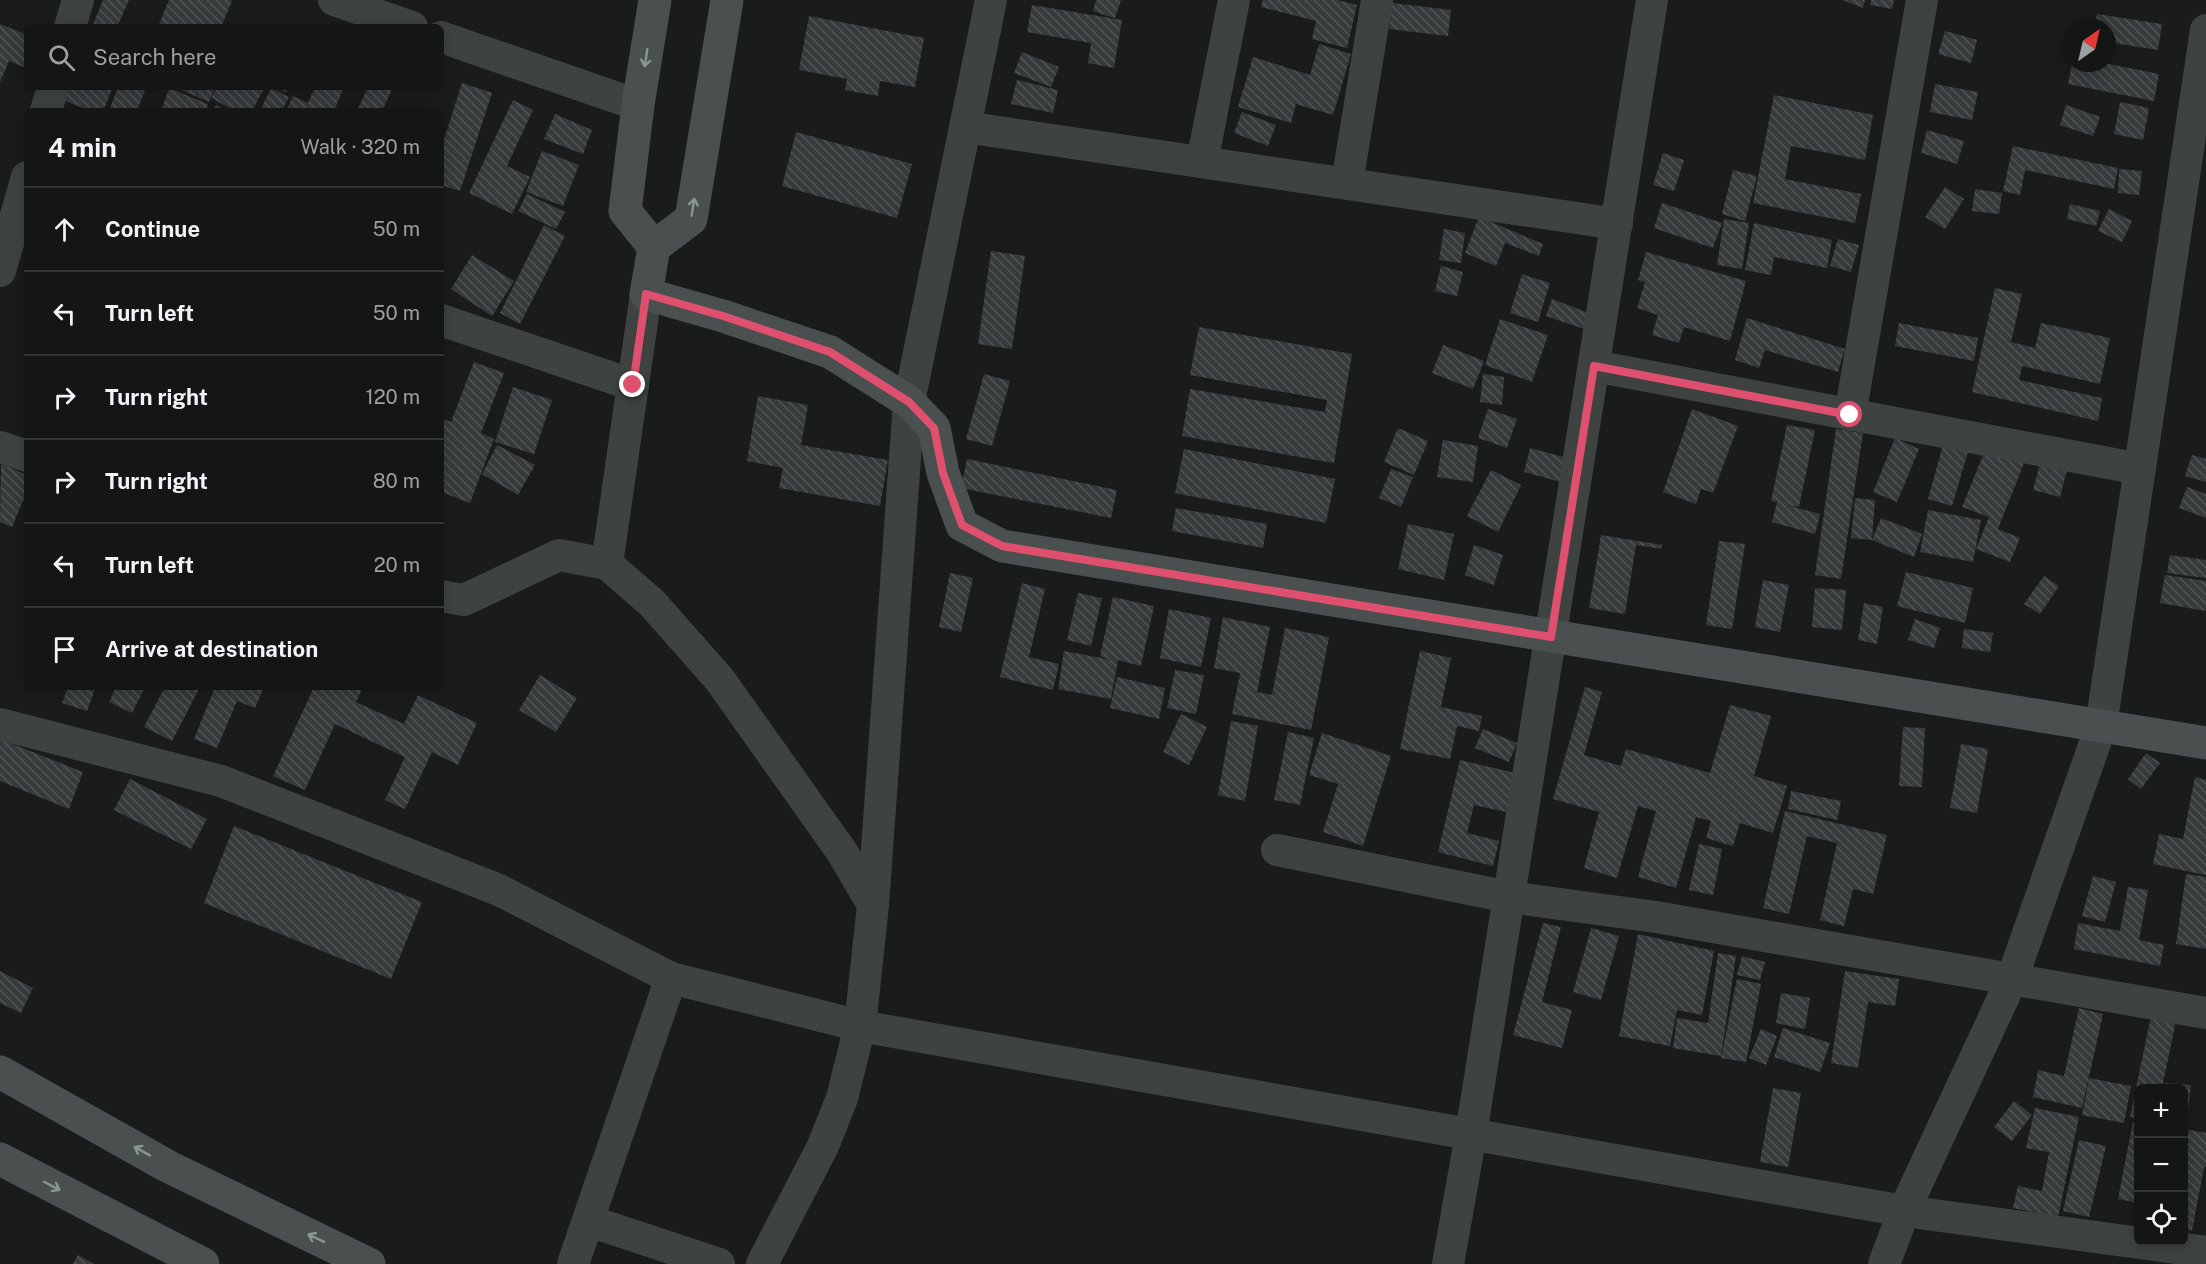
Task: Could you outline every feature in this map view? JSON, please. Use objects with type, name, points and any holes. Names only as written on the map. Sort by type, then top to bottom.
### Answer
[{"type":"street","points":[[71,24],[78,0]]},
{"type":"street","points":[[334,0],[403,24]]},
{"type":"street","points":[[654,247],[625,210],[638,105],[655,0]]},
{"type":"street","points":[[608,564],[654,247],[691,219],[727,0]]},
{"type":"street","points":[[762,1264],[823,1146],[842,1098],[860,1026],[873,905],[909,402],[991,0]]},
{"type":"street","points":[[1202,162],[1234,0]]},
{"type":"street","points":[[1347,183],[1377,0]]},
{"type":"street","points":[[1448,1264],[1471,1134],[1652,0]]},
{"type":"street","points":[[1850,415],[1922,0]]},
{"type":"street","points":[[1884,1264],[1904,1211],[2012,979],[2101,726],[2139,469],[2195,175],[2206,30]]},
{"type":"street","points":[[444,38],[638,105]]},
{"type":"street","points":[[47,108],[52,90]]},
{"type":"street","points":[[965,127],[1617,224]]},
{"type":"street","points":[[0,170],[24,177]]},
{"type":"street","points":[[0,271],[24,188]]},
{"type":"street","points":[[646,294],[723,316],[830,352],[909,402],[934,428],[943,473],[962,525],[1002,546],[2206,742]]},
{"type":"street","points":[[444,321],[633,385]]},
{"type":"street","points":[[1594,366],[2139,469]]},
{"type":"street","points":[[0,447],[24,455]]},
{"type":"street","points":[[444,597],[464,600],[559,555],[608,564],[652,603],[720,680],[836,843],[873,905]]},
{"type":"street","points":[[0,724],[220,781],[499,890],[671,978],[860,1026],[2169,1256],[2206,1252]]},
{"type":"street","points":[[1276,850],[1509,897],[1656,917],[2206,1013]]},
{"type":"street","points":[[573,1264],[671,978]]},
{"type":"street","points":[[0,1072],[169,1167],[369,1264]]},
{"type":"street","points":[[0,1159],[203,1264]]},
{"type":"street","points":[[589,1221],[719,1264]]},
{"type":"building","points":[[103,0],[129,0],[118,24],[93,24]]},
{"type":"building","points":[[169,0],[232,1],[222,24],[159,24]]},
{"type":"building","points":[[1096,0],[1121,0],[1115,18],[1093,11]]},
{"type":"building","points":[[1263,0],[1337,0],[1357,5],[1347,48],[1312,39],[1316,21],[1261,7]]},
{"type":"building","points":[[1843,0],[1865,0],[1863,8]]},
{"type":"building","points":[[1871,0],[1894,0],[1892,9],[1870,5]]},
{"type":"building","points":[[1392,3],[1451,10],[1448,36],[1389,29]]},
{"type":"building","points":[[1032,5],[1122,20],[1114,68],[1088,63],[1091,43],[1027,32]]},
{"type":"building","points":[[2097,14],[2162,24],[2158,50],[2116,43],[2116,18],[2096,18]]},
{"type":"building","points":[[809,16],[924,38],[915,87],[880,81],[878,96],[845,90],[847,79],[799,70]]},
{"type":"building","points":[[0,24],[24,34],[24,67],[9,61],[0,82]]},
{"type":"building","points":[[1945,31],[1977,40],[1971,63],[1938,54]]},
{"type":"building","points":[[1319,44],[1351,54],[1333,115],[1296,104],[1291,123],[1238,107],[1253,57],[1310,75]]},
{"type":"building","points":[[1022,52],[1059,67],[1051,87],[1014,73]]},
{"type":"building","points":[[2116,65],[2159,74],[2154,101],[2068,84],[2070,72],[2116,72]]},
{"type":"building","points":[[1017,80],[1058,90],[1053,113],[1011,104]]},
{"type":"building","points":[[462,83],[492,93],[460,191],[444,186],[444,140]]},
{"type":"building","points":[[1935,84],[1978,92],[1972,120],[1930,112]]},
{"type":"building","points":[[65,90],[112,90],[104,108],[83,108],[61,99]]},
{"type":"building","points":[[117,90],[145,90],[138,108],[110,108]]},
{"type":"building","points":[[168,90],[174,90],[208,104],[207,108],[162,108]]},
{"type":"building","points":[[181,90],[214,90],[209,102]]},
{"type":"building","points":[[215,90],[263,90],[254,108],[229,108],[211,98]]},
{"type":"building","points":[[270,90],[289,97],[284,108],[261,108]]},
{"type":"building","points":[[314,90],[343,90],[335,108],[287,108],[293,96],[308,103]]},
{"type":"building","points":[[367,90],[392,90],[383,108],[358,108]]},
{"type":"building","points":[[1774,95],[1873,115],[1865,160],[1791,146],[1785,179],[1861,194],[1855,223],[1753,203]]},
{"type":"building","points":[[513,100],[533,110],[507,166],[530,177],[512,214],[469,193]]},
{"type":"building","points":[[2120,102],[2149,108],[2143,140],[2114,134]]},
{"type":"building","points":[[2066,105],[2100,117],[2093,136],[2060,125]]},
{"type":"building","points":[[1242,112],[1276,125],[1268,146],[1234,133]]},
{"type":"building","points":[[555,114],[592,130],[583,154],[544,139]]},
{"type":"building","points":[[1927,130],[1964,141],[1957,164],[1921,153]]},
{"type":"building","points":[[796,132],[912,164],[897,218],[782,186]]},
{"type":"building","points":[[2013,146],[2118,168],[2114,189],[2025,170],[2020,195],[2003,191]]},
{"type":"building","points":[[542,151],[579,165],[563,206],[526,192]]},
{"type":"building","points":[[1663,153],[1684,160],[1674,191],[1653,185]]},
{"type":"building","points":[[2119,169],[2142,171],[2139,195],[2118,193]]},
{"type":"building","points":[[1733,170],[1757,176],[1745,221],[1722,214]]},
{"type":"building","points":[[1945,187],[1964,199],[1945,229],[1925,217]]},
{"type":"building","points":[[1975,189],[2002,193],[1999,214],[1972,211]]},
{"type":"building","points":[[527,194],[565,212],[556,229],[518,211]]},
{"type":"building","points":[[1662,203],[1722,223],[1713,248],[1654,228]]},
{"type":"building","points":[[2070,204],[2100,211],[2096,226],[2067,219]]},
{"type":"building","points":[[2109,209],[2132,221],[2122,242],[2098,231]]},
{"type":"building","points":[[1479,217],[1543,244],[1539,256],[1505,243],[1496,266],[1465,253]]},
{"type":"building","points":[[1724,219],[1749,223],[1742,269],[1717,265]]},
{"type":"building","points":[[1754,223],[1832,240],[1827,268],[1774,257],[1771,275],[1745,270]]},
{"type":"building","points":[[544,225],[565,236],[520,324],[500,313]]},
{"type":"building","points":[[1444,229],[1465,233],[1461,263],[1439,260]]},
{"type":"building","points":[[1838,239],[1859,245],[1851,272],[1830,266]]},
{"type":"building","points":[[991,251],[1025,256],[1012,349],[978,344]]},
{"type":"building","points":[[1646,252],[1746,281],[1730,341],[1684,327],[1679,343],[1652,335],[1658,315],[1637,308],[1645,282],[1638,280]]},
{"type":"building","points":[[472,255],[514,281],[492,316],[451,289]]},
{"type":"building","points":[[1441,266],[1463,272],[1457,296],[1435,291]]},
{"type":"building","points":[[1522,274],[1550,283],[1538,322],[1510,313]]},
{"type":"building","points":[[1995,288],[2022,294],[2011,342],[2035,348],[2041,323],[2110,338],[2100,384],[2022,366],[2019,380],[2102,398],[2098,421],[1972,392]]},
{"type":"building","points":[[1552,299],[1589,313],[1584,329],[1546,316]]},
{"type":"building","points":[[1747,318],[1845,349],[1838,372],[1765,350],[1759,368],[1735,360]]},
{"type":"building","points":[[1500,319],[1548,335],[1532,382],[1485,365]]},
{"type":"building","points":[[1899,323],[1978,338],[1974,361],[1895,346]]},
{"type":"building","points":[[1199,327],[1352,354],[1334,463],[1182,436],[1190,389],[1325,412],[1327,400],[1190,375]]},
{"type":"building","points":[[1443,345],[1484,361],[1473,389],[1432,373]]},
{"type":"building","points":[[474,362],[504,373],[481,433],[494,439],[470,503],[444,493],[444,419],[451,422]]},
{"type":"building","points":[[984,374],[1010,381],[992,446],[966,439]]},
{"type":"building","points":[[1483,374],[1504,377],[1502,405],[1480,402]]},
{"type":"building","points":[[513,387],[552,400],[534,454],[495,442]]},
{"type":"building","points":[[758,396],[808,405],[801,445],[888,460],[880,506],[779,488],[783,468],[747,461]]},
{"type":"building","points":[[1488,409],[1517,419],[1507,448],[1478,438]]},
{"type":"building","points":[[1692,409],[1738,426],[1713,493],[1701,489],[1696,504],[1663,492]]},
{"type":"building","points":[[1787,425],[1815,430],[1799,507],[1786,505],[1820,514],[1815,534],[1772,522],[1777,502],[1771,501]]},
{"type":"building","points":[[1398,428],[1428,441],[1414,475],[1384,462]]},
{"type":"building","points":[[1836,429],[1863,433],[1841,579],[1815,575]]},
{"type":"building","points":[[1895,438],[1919,449],[1897,502],[1873,492]]},
{"type":"building","points":[[1443,440],[1478,446],[1473,482],[1437,477]]},
{"type":"building","points":[[497,445],[535,465],[518,495],[482,474]]},
{"type":"building","points":[[1943,445],[1968,452],[1952,506],[1928,499]]},
{"type":"building","points":[[1530,448],[1567,458],[1561,482],[1524,472]]},
{"type":"building","points":[[1986,448],[2024,463],[1998,529],[2020,538],[2010,562],[1976,549],[1989,517],[1962,507]]},
{"type":"building","points":[[1184,449],[1335,479],[1326,523],[1175,493]]},
{"type":"building","points":[[2192,455],[2206,459],[2206,482],[2185,476]]},
{"type":"building","points":[[967,459],[1117,490],[1111,518],[961,488]]},
{"type":"building","points":[[2041,460],[2068,466],[2060,497],[2033,490]]},
{"type":"building","points":[[1,464],[24,474],[24,498],[12,527],[0,522]]},
{"type":"building","points":[[1391,469],[1413,477],[1401,507],[1379,498]]},
{"type":"building","points":[[1491,470],[1521,485],[1498,532],[1467,516]]},
{"type":"building","points":[[2187,487],[2206,494],[2206,518],[2179,508]]},
{"type":"building","points":[[1855,498],[1875,500],[1872,540],[1851,538]]},
{"type":"building","points":[[1176,508],[1267,524],[1263,548],[1172,531]]},
{"type":"building","points":[[1928,510],[1981,520],[1973,562],[1920,552]]},
{"type":"building","points":[[1881,518],[1922,534],[1914,557],[1872,540]]},
{"type":"building","points":[[1408,524],[1454,534],[1444,580],[1398,569]]},
{"type":"building","points":[[1601,535],[1662,545],[1661,549],[1636,545],[1625,614],[1589,608]]},
{"type":"building","points":[[1719,541],[1745,544],[1732,629],[1706,625]]},
{"type":"building","points":[[1474,545],[1503,555],[1494,585],[1465,575]]},
{"type":"building","points":[[2170,555],[2206,560],[2206,578],[2167,573]]},
{"type":"building","points":[[1906,572],[1973,588],[1965,623],[1897,606]]},
{"type":"building","points":[[950,573],[973,578],[961,632],[939,627]]},
{"type":"building","points":[[2165,575],[2206,581],[2206,611],[2160,603]]},
{"type":"building","points":[[2044,576],[2059,586],[2040,614],[2024,604]]},
{"type":"building","points":[[1763,580],[1789,585],[1780,632],[1755,627]]},
{"type":"building","points":[[1022,583],[1045,589],[1029,657],[1059,664],[1053,690],[1000,677]]},
{"type":"building","points":[[1815,588],[1846,590],[1842,630],[1812,627]]},
{"type":"building","points":[[1078,593],[1102,598],[1091,646],[1067,640]]},
{"type":"building","points":[[1113,597],[1154,606],[1141,666],[1118,660],[1111,699],[1058,689],[1064,651],[1112,660],[1100,656]]},
{"type":"building","points":[[1864,603],[1883,607],[1877,644],[1858,640]]},
{"type":"building","points":[[1169,609],[1211,618],[1201,667],[1160,658]]},
{"type":"building","points":[[1223,617],[1270,627],[1257,692],[1272,695],[1285,628],[1329,637],[1311,730],[1232,714],[1240,673],[1214,668]]},
{"type":"building","points":[[1915,619],[1940,628],[1934,648],[1908,640]]},
{"type":"building","points":[[1964,629],[1993,633],[1990,652],[1962,648]]},
{"type":"building","points":[[1420,651],[1451,658],[1441,707],[1482,716],[1479,731],[1457,726],[1450,759],[1400,749]]},
{"type":"building","points":[[1175,670],[1204,675],[1196,714],[1167,708]]},
{"type":"building","points":[[540,675],[577,698],[556,732],[519,710]]},
{"type":"building","points":[[1117,677],[1165,688],[1159,719],[1110,708]]},
{"type":"building","points":[[1585,687],[1602,692],[1584,755],[1621,766],[1626,749],[1710,773],[1730,705],[1771,716],[1754,776],[1787,786],[1773,833],[1740,823],[1733,846],[1706,838],[1711,821],[1696,817],[1676,888],[1638,877],[1656,811],[1638,806],[1617,878],[1584,868],[1599,812],[1553,799]]},
{"type":"building","points":[[67,690],[95,690],[87,711],[62,703]]},
{"type":"building","points":[[115,690],[144,690],[132,713],[109,702]]},
{"type":"building","points":[[163,690],[198,690],[172,741],[144,727]]},
{"type":"building","points":[[214,690],[263,690],[255,708],[237,701],[217,748],[194,739]]},
{"type":"building","points":[[313,690],[362,690],[356,702],[404,724],[418,695],[477,723],[458,765],[432,752],[405,809],[385,800],[405,757],[335,724],[305,790],[273,776]]},
{"type":"building","points":[[1181,714],[1207,727],[1189,765],[1163,752]]},
{"type":"building","points":[[1231,721],[1258,726],[1245,801],[1218,795]]},
{"type":"building","points":[[1903,727],[1925,728],[1922,787],[1899,786]]},
{"type":"building","points":[[1483,729],[1517,743],[1509,762],[1475,748]]},
{"type":"building","points":[[1288,732],[1314,738],[1300,805],[1274,800]]},
{"type":"building","points":[[1322,733],[1391,756],[1363,846],[1323,832],[1338,784],[1309,775]]},
{"type":"building","points":[[0,739],[83,772],[69,809],[0,781]]},
{"type":"building","points":[[1961,744],[1988,749],[1977,813],[1950,808]]},
{"type":"building","points":[[2146,753],[2160,763],[2141,789],[2128,779]]},
{"type":"building","points":[[1460,760],[1515,773],[1506,812],[1474,805],[1467,833],[1499,841],[1493,866],[1438,852]]},
{"type":"building","points":[[2195,777],[2206,780],[2206,875],[2153,864],[2159,834],[2183,839]]},
{"type":"building","points":[[130,779],[207,819],[191,849],[114,810]]},
{"type":"building","points":[[1791,791],[1841,801],[1837,820],[1788,809]]},
{"type":"building","points":[[1785,811],[1887,835],[1873,894],[1853,889],[1844,926],[1820,920],[1837,843],[1807,836],[1789,914],[1763,908]]},
{"type":"building","points":[[234,826],[422,902],[391,979],[204,903]]},
{"type":"building","points":[[1699,844],[1722,849],[1713,895],[1689,890]]},
{"type":"building","points":[[2186,874],[2206,877],[2206,949],[2176,944]]},
{"type":"building","points":[[2093,876],[2116,882],[2105,922],[2082,916]]},
{"type":"building","points":[[2128,887],[2148,890],[2139,940],[2164,945],[2160,966],[2074,949],[2078,923],[2120,931]]},
{"type":"building","points":[[1543,923],[1561,927],[1542,1002],[1572,1010],[1562,1048],[1513,1035]]},
{"type":"building","points":[[1591,928],[1619,936],[1601,1000],[1573,992]]},
{"type":"building","points":[[1638,934],[1714,951],[1702,1015],[1677,1010],[1670,1046],[1619,1036]]},
{"type":"building","points":[[1718,953],[1736,956],[1721,1056],[1673,1048],[1677,1018],[1708,1023]]},
{"type":"building","points":[[1742,956],[1765,962],[1760,980],[1737,975]]},
{"type":"building","points":[[0,971],[33,988],[21,1013],[0,1003]]},
{"type":"building","points":[[1845,971],[1899,979],[1895,1006],[1868,1002],[1858,1068],[1831,1063]]},
{"type":"building","points":[[1737,979],[1761,984],[1746,1062],[1721,1058]]},
{"type":"building","points":[[1781,993],[1810,998],[1805,1029],[1776,1023]]},
{"type":"building","points":[[2079,1008],[2103,1014],[2082,1108],[2033,1097],[2038,1070],[2064,1076]]},
{"type":"building","points":[[2151,1016],[2176,1021],[2163,1084],[2137,1084]]},
{"type":"building","points":[[1783,1028],[1830,1043],[1820,1072],[1774,1057]]},
{"type":"building","points":[[1761,1029],[1777,1036],[1766,1065],[1749,1058]]},
{"type":"building","points":[[2089,1078],[2131,1086],[2124,1123],[2082,1115]]},
{"type":"building","points":[[2188,1085],[2191,1085],[2188,1110]]},
{"type":"building","points":[[1773,1088],[1801,1093],[1788,1167],[1760,1162]]},
{"type":"building","points":[[2134,1098],[2134,1118],[2130,1117]]},
{"type":"building","points":[[2014,1101],[2032,1115],[2012,1141],[1994,1127]]},
{"type":"building","points":[[2035,1108],[2079,1117],[2058,1217],[2013,1208],[2018,1186],[2042,1191],[2049,1152],[2026,1148]]},
{"type":"building","points":[[2133,1122],[2134,1122],[2134,1202],[2118,1199]]},
{"type":"building","points":[[2188,1130],[2206,1133],[2206,1167],[2204,1167],[2192,1231],[2188,1230]]},
{"type":"building","points":[[2079,1140],[2106,1146],[2089,1217],[2063,1211]]},
{"type":"building","points":[[78,1255],[94,1264],[73,1264]]},
{"type":"route","points":[[633,385],[646,294],[723,316],[830,352],[909,402],[934,428],[943,473],[962,525],[1002,546],[1551,637],[1594,366],[1850,415]]}]
